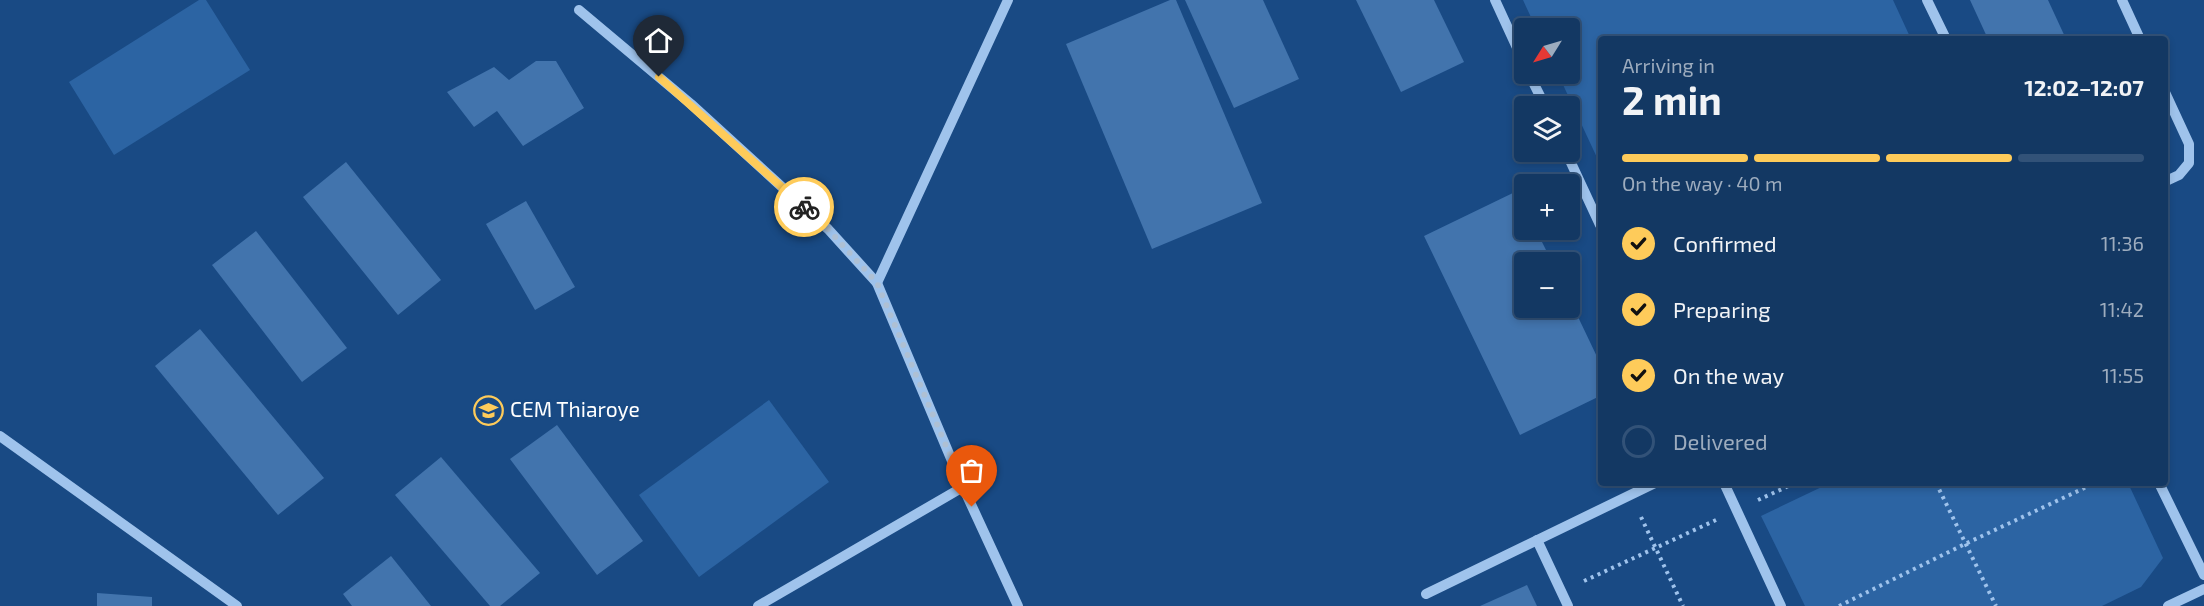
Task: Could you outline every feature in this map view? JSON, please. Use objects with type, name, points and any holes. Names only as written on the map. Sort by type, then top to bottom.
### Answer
[{"type":"street","points":[[877,283],[1008,0]]},
{"type":"street","points":[[1494,0],[1514,42]]},
{"type":"street","points":[[1927,0],[1945,36]]},
{"type":"street","points":[[2122,0],[2139,36]]},
{"type":"street","points":[[579,10],[691,104],[828,229],[877,283],[963,487],[1018,606]]},
{"type":"street","points":[[2168,99],[2189,144],[2189,163],[2179,175],[2168,180]]},
{"type":"street","points":[[1571,162],[1598,221]]},
{"type":"street","points":[[0,436],[237,606]]},
{"type":"street","points":[[1426,594],[1649,486]]},
{"type":"street","points":[[1725,486],[1781,606]]},
{"type":"street","points":[[2160,486],[2204,575]]},
{"type":"street","points":[[758,606],[963,487]]},
{"type":"street","points":[[1537,540],[1568,606]]},
{"type":"street","points":[[2168,606],[2204,589]]},
{"type":"path","points":[[1561,591],[1789,486]]},
{"type":"path","points":[[1937,486],[1996,606]]},
{"type":"path","points":[[1839,606],[2090,486]]},
{"type":"path","points":[[1631,495],[1683,606]]},
{"type":"shaded area","points":[[199,0],[206,0],[250,70],[114,155],[69,82]]},
{"type":"shaded area","points":[[1523,0],[1893,0],[1910,36],[1598,36],[1598,160],[1580,121],[1580,96],[1568,96],[1563,84],[1580,84],[1580,18],[1531,18]]},
{"type":"shaded area","points":[[769,400],[829,482],[699,577],[639,495]]},
{"type":"shaded area","points":[[1824,486],[2129,486],[2163,558],[2141,587],[2102,606],[1805,606],[1761,516]]},
{"type":"building","points":[[1170,0],[1176,0],[1262,203],[1152,249],[1066,44]]},
{"type":"building","points":[[1185,0],[1263,0],[1299,79],[1234,108]]},
{"type":"building","points":[[1356,0],[1434,0],[1464,62],[1401,92]]},
{"type":"building","points":[[1970,0],[2048,0],[2065,36],[1987,36]]},
{"type":"building","points":[[536,61],[556,61],[584,108],[523,146],[497,111],[474,127],[447,92],[494,67],[509,80]]},
{"type":"building","points":[[346,162],[441,280],[398,315],[303,197]]},
{"type":"building","points":[[1514,192],[1514,240],[1541,240],[1547,252],[1514,252],[1514,318],[1579,318],[1598,359],[1598,397],[1520,435],[1424,236]]},
{"type":"building","points":[[526,201],[575,287],[535,310],[486,224]]},
{"type":"building","points":[[256,231],[347,348],[302,382],[212,265]]},
{"type":"building","points":[[200,329],[324,478],[278,515],[155,366]]},
{"type":"building","points":[[557,425],[643,541],[597,575],[510,459]]},
{"type":"building","points":[[441,457],[540,573],[500,606],[490,606],[395,495]]},
{"type":"building","points":[[391,556],[431,606],[352,606],[343,594]]},
{"type":"building","points":[[1527,585],[1537,606],[1480,606]]},
{"type":"building","points":[[97,593],[152,597],[152,606],[97,606]]},
{"type":"way so far","points":[[804,207],[828,229],[877,283],[972,507]]},
{"type":"place","name":"CEM Thiaroye","points":[[489,410]]},
{"type":"route","points":[[659,77],[804,207]]}]
